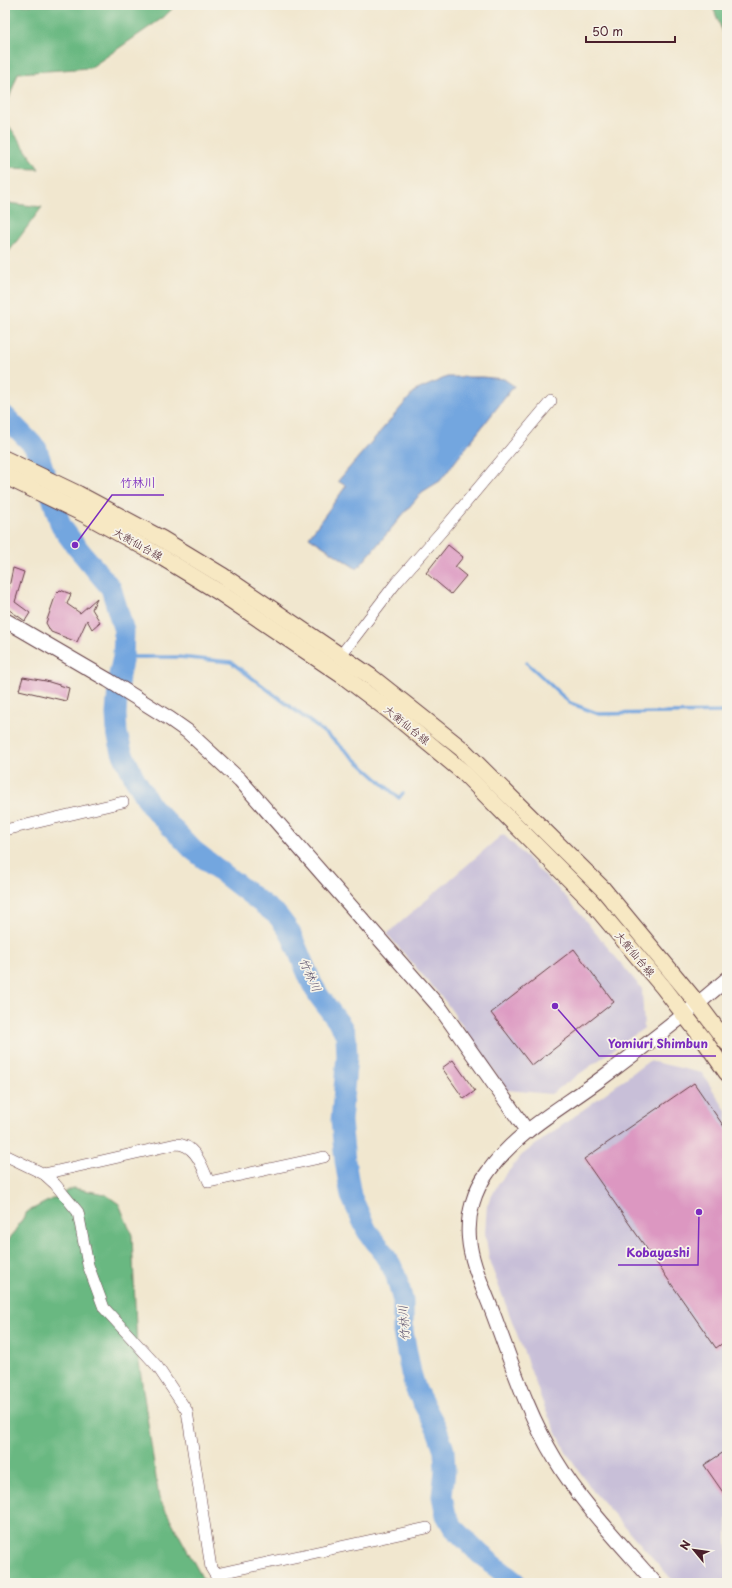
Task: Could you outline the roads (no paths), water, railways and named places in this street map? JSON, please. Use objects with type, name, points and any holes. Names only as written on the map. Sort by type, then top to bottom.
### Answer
[{"type":"main road","name":"大衡仙台線","points":[[10,470],[78,494],[162,539],[216,572],[341,655],[370,676],[462,749],[505,790],[603,889],[698,1004],[727,1043]]},
{"type":"main road","name":"大衡仙台線","points":[[10,470],[86,516],[219,592],[346,678],[421,737],[462,772],[590,900],[685,1015],[727,1073]]},
{"type":"street","points":[[341,655],[396,583],[551,402]]},
{"type":"street","points":[[5,620],[133,694],[187,731],[240,780],[441,1009],[527,1131]]},
{"type":"street","points":[[5,830],[123,802]]},
{"type":"street","points":[[655,1583],[577,1492],[555,1460],[539,1431],[520,1387],[476,1268],[469,1238],[472,1202],[487,1172],[527,1131],[600,1080],[685,1015],[727,979]]},
{"type":"street","points":[[44,1174],[176,1144],[182,1144],[190,1148],[199,1160],[209,1182],[324,1157]]},
{"type":"street","points":[[5,1155],[44,1174],[55,1184],[78,1212],[88,1265],[104,1308],[157,1366],[187,1411],[211,1568],[218,1578],[426,1528]]},
{"type":"water","points":[[447,377],[482,377],[504,379],[514,386],[440,481],[422,492],[357,569],[309,537],[346,486],[338,481],[415,391]]},
{"type":"waterway","name":"竹林川","points":[[5,416],[37,449],[61,526],[111,588],[124,631],[123,657],[119,675],[116,714],[117,733],[122,752],[134,777],[151,806],[193,850],[278,916],[290,932],[312,984],[342,1027],[346,1036],[347,1056],[341,1121],[345,1161],[351,1196],[367,1231],[391,1265],[396,1276],[403,1301],[403,1332],[411,1373],[416,1390],[436,1427],[444,1450],[445,1471],[442,1496],[446,1515],[453,1527],[480,1554],[516,1583]]},
{"type":"waterway","points":[[123,657],[178,657],[231,662],[329,736],[399,798],[403,793]]},
{"type":"waterway","points":[[527,663],[570,703],[599,714],[727,712]]},
{"type":"place","name":"竹林川","points":[[75,545]]},
{"type":"place","name":"Yomiuri Shimbun","points":[[555,1006]]},
{"type":"place","name":"Kobayashi","points":[[699,1212]]}]
